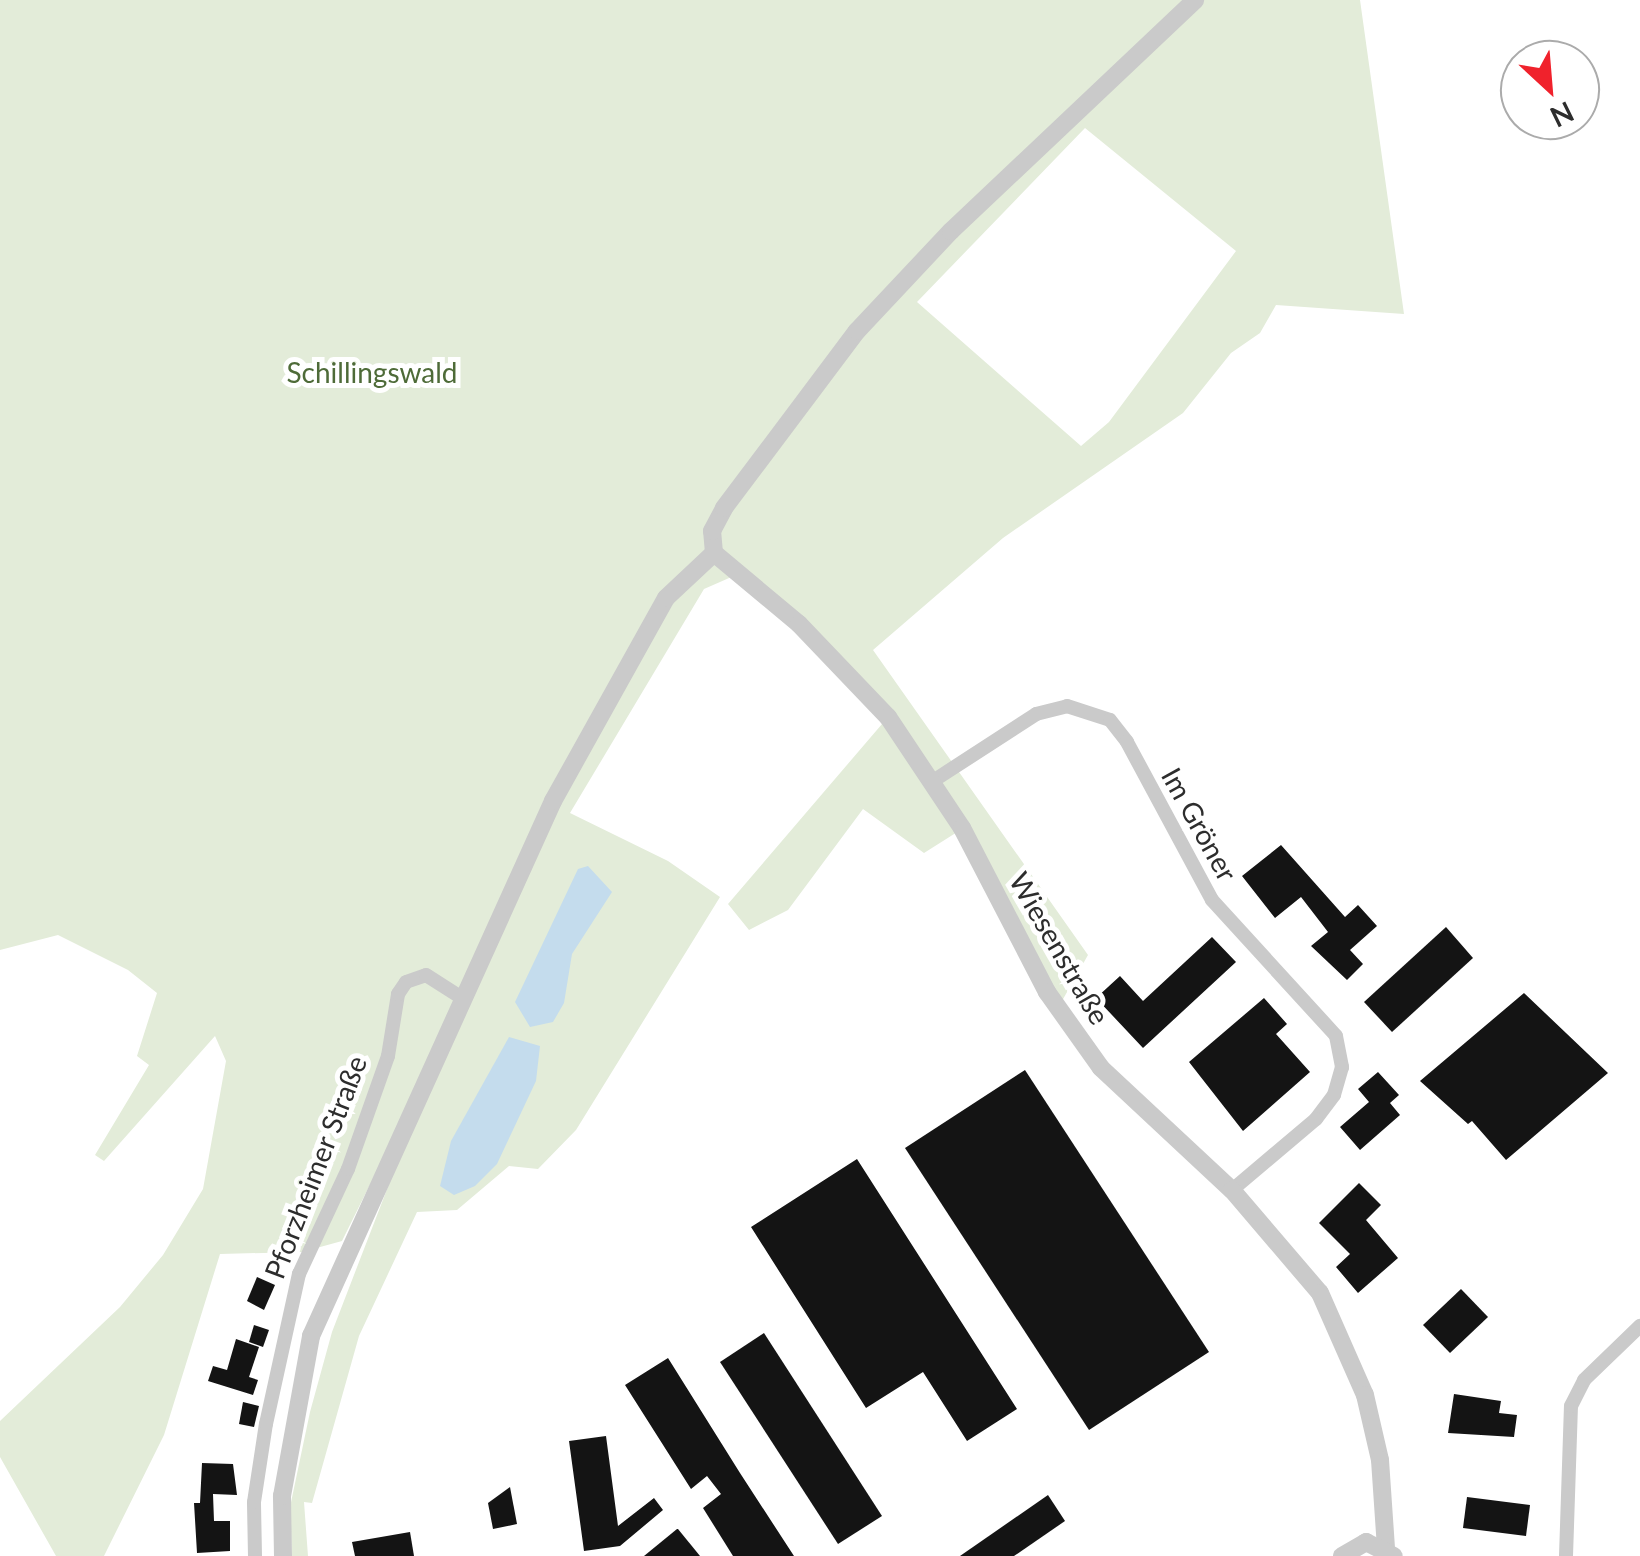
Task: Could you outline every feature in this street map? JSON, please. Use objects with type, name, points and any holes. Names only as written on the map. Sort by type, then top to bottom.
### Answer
[{"type":"street","points":[[282,1556],[282,1496],[311,1336],[553,801],[666,598],[714,553],[712,532],[724,508],[857,330],[965,217],[1195,0]]},
{"type":"street","name":"Wiesenstraße","points":[[714,553],[848,672],[933,781],[1047,992],[1101,1068],[1232,1190],[1292,1253],[1345,1342],[1365,1395],[1390,1551]]},
{"type":"street","name":"Im Gröner","points":[[933,781],[1036,714],[1067,706],[1110,720],[1127,742],[1212,900],[1336,1036],[1342,1067],[1334,1095],[1316,1118],[1232,1190]]},
{"type":"street","name":"Pforzheimer Straße","points":[[254,1556],[254,1502],[266,1424],[299,1274],[348,1169],[388,1056],[398,994],[406,982],[426,976],[462,998]]},
{"type":"street","points":[[1566,1556],[1571,1406],[1584,1380],[1640,1326]]},
{"type":"street","name":"Wiesenstraße","points":[[1366,1542],[1380,1489]]},
{"type":"street","points":[[1342,1556],[1366,1542],[1390,1551]]},
{"type":"green space","name":"Schillingswald","points":[[0,0],[1360,0],[1404,314],[1276,305],[1260,333],[1231,353],[1183,413],[1003,538],[873,650],[1088,955],[1058,1008],[962,829],[924,853],[863,809],[788,910],[749,930],[728,904],[888,717],[736,575],[704,589],[570,813],[668,861],[720,897],[576,1130],[538,1169],[509,1166],[457,1210],[417,1212],[359,1336],[312,1503],[304,1502],[308,1556],[292,1556],[290,1507],[310,1412],[332,1332],[455,1013],[342,1241],[302,1252],[220,1254],[164,1435],[104,1556],[56,1556],[0,1457],[0,1421],[120,1307],[163,1255],[203,1189],[226,1061],[215,1036],[104,1161],[95,1155],[149,1065],[137,1056],[157,993],[128,970],[58,935],[0,950]],"holes":[[[1085,128],[1236,251],[1109,422],[1081,446],[917,302]]]},
{"type":"water","points":[[588,866],[612,892],[572,954],[564,1003],[553,1022],[530,1027],[515,1002],[578,869]]},
{"type":"water","points":[[509,1037],[540,1046],[536,1081],[497,1164],[475,1186],[454,1195],[440,1186],[451,1141]]},
{"type":"building","points":[[1281,845],[1345,917],[1358,905],[1377,926],[1350,950],[1363,964],[1347,980],[1311,946],[1328,932],[1301,897],[1275,918],[1242,876]]},
{"type":"building","points":[[1446,927],[1473,958],[1392,1032],[1364,1002]]},
{"type":"building","points":[[1212,937],[1236,962],[1143,1048],[1096,998],[1120,976],[1143,1001]]},
{"type":"building","points":[[1524,993],[1608,1073],[1506,1160],[1472,1121],[1468,1124],[1420,1081]]},
{"type":"building","points":[[1264,998],[1287,1024],[1276,1034],[1310,1072],[1243,1131],[1189,1062]]},
{"type":"building","points":[[1025,1070],[1209,1352],[1089,1430],[905,1148]]},
{"type":"building","points":[[1378,1072],[1399,1095],[1390,1103],[1400,1115],[1360,1150],[1340,1127],[1369,1102],[1358,1089]]},
{"type":"building","points":[[857,1159],[1017,1409],[967,1441],[923,1372],[866,1408],[751,1227]]},
{"type":"building","points":[[1359,1183],[1381,1205],[1366,1220],[1398,1258],[1358,1293],[1336,1267],[1350,1254],[1319,1223]]},
{"type":"building","points":[[257,1277],[275,1285],[264,1310],[247,1301]]},
{"type":"building","points":[[1461,1289],[1488,1317],[1450,1353],[1423,1325]]},
{"type":"building","points":[[254,1325],[269,1330],[263,1347],[249,1342]]},
{"type":"building","points":[[764,1333],[882,1516],[838,1544],[720,1362]]},
{"type":"building","points":[[236,1339],[259,1347],[249,1377],[258,1380],[253,1395],[208,1381],[213,1366],[227,1370]]},
{"type":"building","points":[[668,1358],[794,1556],[733,1556],[703,1508],[721,1494],[707,1476],[691,1489],[625,1385]]},
{"type":"building","points":[[1454,1394],[1501,1401],[1499,1413],[1517,1415],[1514,1437],[1448,1433]]},
{"type":"building","points":[[243,1402],[259,1406],[254,1427],[239,1424]]},
{"type":"building","points":[[606,1436],[618,1526],[654,1498],[663,1510],[620,1546],[584,1551],[569,1441]]},
{"type":"building","points":[[202,1463],[233,1464],[237,1495],[213,1494],[214,1521],[230,1521],[230,1551],[197,1553],[194,1503],[200,1503]]},
{"type":"building","points":[[510,1487],[517,1524],[493,1529],[488,1503]]},
{"type":"building","points":[[1048,1495],[1065,1521],[1014,1556],[960,1556]]},
{"type":"building","points":[[1467,1497],[1530,1505],[1526,1536],[1463,1528]]},
{"type":"building","points":[[677,1529],[700,1556],[644,1556]]},
{"type":"building","points":[[410,1532],[414,1556],[355,1556],[352,1542]]}]
